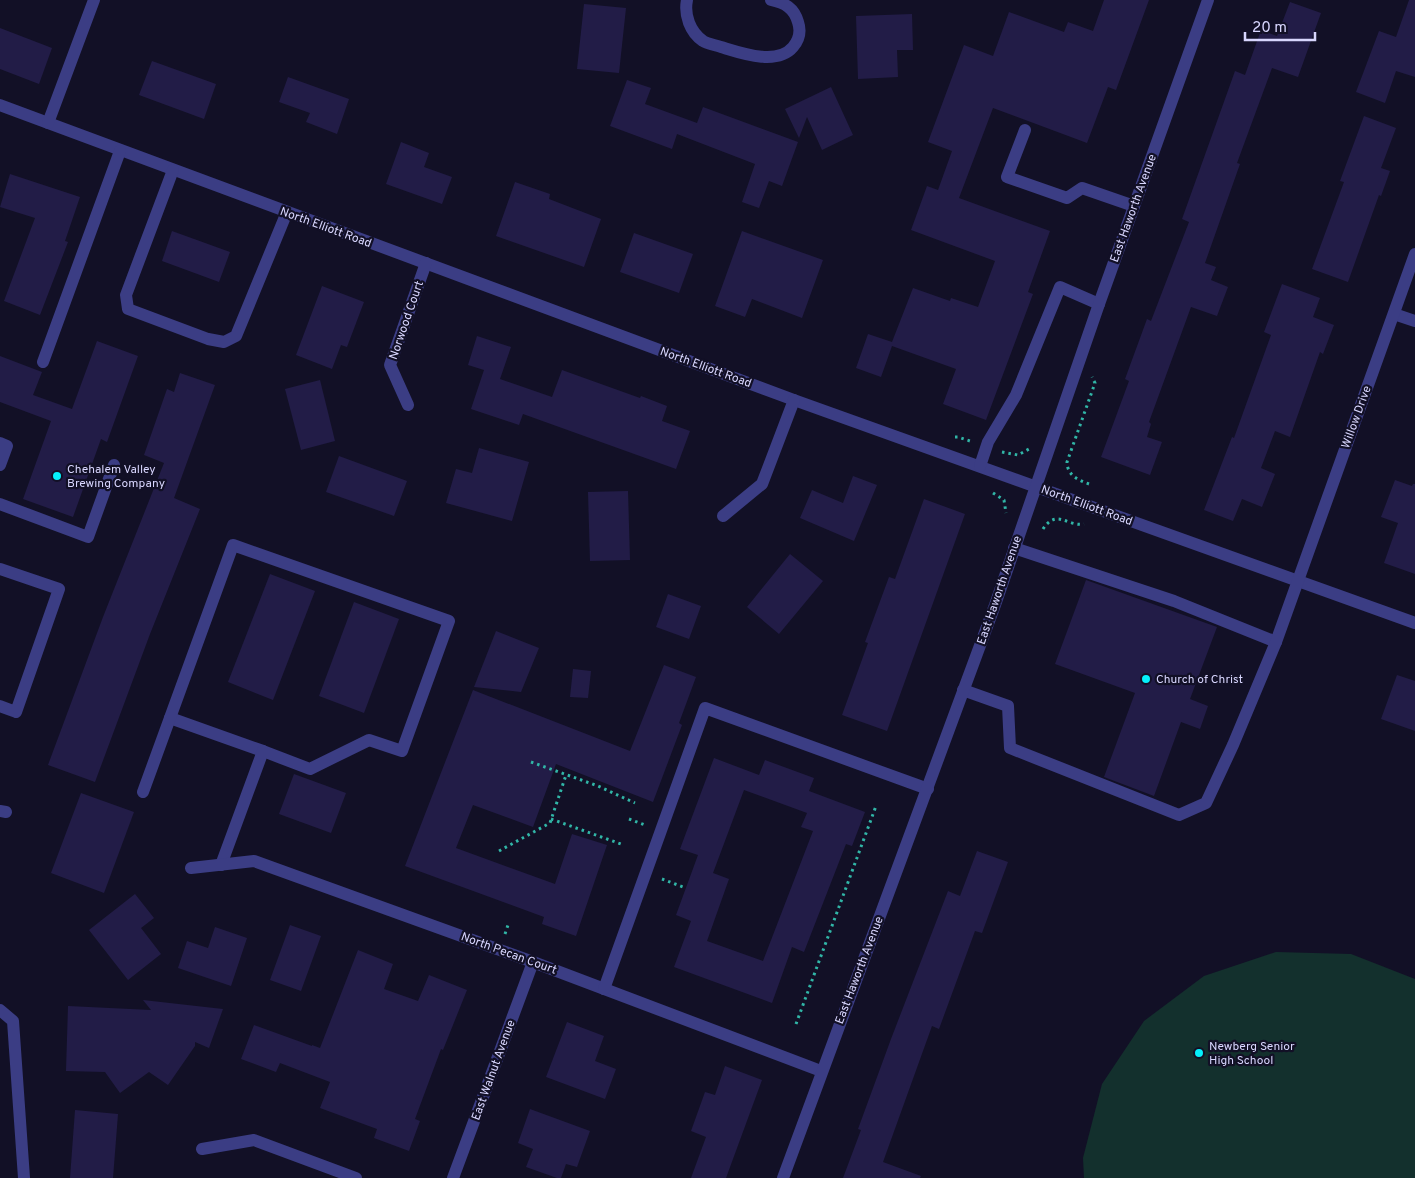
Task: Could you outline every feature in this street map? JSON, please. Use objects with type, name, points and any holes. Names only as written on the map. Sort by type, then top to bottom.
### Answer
[{"type":"street","points":[[48,123],[94,0]]},
{"type":"street","points":[[687,0],[688,24],[703,41],[740,53],[774,58],[788,53],[798,42],[800,29],[795,13],[784,3],[771,0]]},
{"type":"street","name":"East Haworth Avenue","points":[[783,1178],[821,1071],[964,690],[1208,0]]},
{"type":"street","name":"North Elliott Road","points":[[0,105],[794,400],[1415,623]]},
{"type":"street","points":[[1025,130],[1007,176],[1067,198],[1082,188],[1134,206]]},
{"type":"street","points":[[43,362],[120,151]]},
{"type":"street","points":[[173,170],[126,295],[128,309],[208,339],[224,342],[236,336],[287,212]]},
{"type":"street","name":"Willow Drive","points":[[964,690],[1008,706],[1010,748],[1179,815],[1206,803],[1233,745],[1276,642],[1415,254]]},
{"type":"street","name":"Norwood Court","points":[[408,405],[390,365],[426,263]]},
{"type":"street","points":[[980,466],[988,442],[1016,395],[1060,287],[1099,304]]},
{"type":"street","points":[[1394,314],[1415,321]]},
{"type":"street","points":[[723,516],[762,484],[794,400]]},
{"type":"street","points":[[0,443],[7,446],[0,465]]},
{"type":"street","points":[[0,504],[88,536],[114,465]]},
{"type":"street","points":[[144,792],[170,718],[233,545],[449,621],[402,751],[369,740],[310,769],[263,750],[170,718]]},
{"type":"street","points":[[1014,548],[1174,601],[1276,642]]},
{"type":"street","points":[[0,569],[59,589],[16,712],[0,706]]},
{"type":"street","points":[[604,989],[705,708],[928,788]]},
{"type":"street","points":[[221,865],[263,750]]},
{"type":"street","name":"North Pecan Court","points":[[191,868],[254,861],[533,962],[821,1071]]},
{"type":"street","name":"East Walnut Avenue","points":[[452,1178],[533,962]]},
{"type":"street","points":[[0,1010],[13,1021],[24,1178]]},
{"type":"street","points":[[202,1149],[254,1140],[356,1178]]},
{"type":"path","points":[[1083,353],[1095,384],[1069,454],[1067,466],[1069,472],[1077,479],[1098,488]]},
{"type":"path","points":[[531,762],[598,786],[635,803]]},
{"type":"path","points":[[499,851],[550,823],[566,775]]},
{"type":"path","points":[[796,1024],[876,806]]},
{"type":"path","points":[[551,819],[621,844]]},
{"type":"path","points":[[629,819],[652,828]]},
{"type":"path","points":[[661,879],[683,887]]},
{"type":"green space","points":[[1276,952],[1351,954],[1415,979],[1415,1178],[1084,1178],[1083,1158],[1102,1084],[1144,1021],[1204,976]]},
{"type":"building","points":[[1104,0],[1149,0],[1116,90],[1108,87],[1087,143],[993,108],[959,198],[1050,231],[1028,292],[1033,294],[986,420],[943,404],[956,369],[892,346],[881,377],[856,368],[868,334],[892,342],[913,288],[950,301],[951,298],[978,307],[995,261],[911,230],[927,186],[938,190],[952,151],[928,142],[964,45],[993,56],[1009,12],[1064,32],[1068,22],[1093,31]]},
{"type":"building","points":[[1409,0],[1415,0],[1415,77],[1396,71],[1385,103],[1356,92],[1379,31],[1396,37]]},
{"type":"building","points":[[1290,2],[1321,13],[1298,77],[1272,68],[1237,163],[1240,164],[1205,263],[1216,267],[1211,280],[1228,287],[1217,316],[1191,307],[1149,422],[1151,424],[1147,437],[1162,442],[1150,475],[1101,457],[1129,381],[1125,379],[1147,319],[1151,321],[1189,222],[1182,219],[1235,71],[1245,75],[1261,30],[1277,36]]},
{"type":"building","points":[[584,4],[626,8],[619,73],[577,69]]},
{"type":"building","points":[[912,14],[913,50],[897,50],[898,77],[858,79],[856,16]]},
{"type":"building","points":[[0,28],[52,48],[39,84],[0,69]]},
{"type":"building","points":[[152,61],[216,84],[204,119],[139,95]]},
{"type":"building","points":[[288,77],[349,99],[337,134],[306,122],[310,113],[279,102]]},
{"type":"building","points":[[627,80],[651,88],[645,104],[697,123],[703,107],[798,142],[782,186],[769,181],[759,208],[742,202],[755,164],[677,134],[672,149],[610,126]]},
{"type":"building","points":[[831,87],[853,135],[822,150],[807,117],[799,138],[785,109]]},
{"type":"building","points":[[1364,116],[1396,128],[1381,168],[1390,171],[1381,196],[1379,195],[1348,282],[1312,269],[1344,182],[1340,181]]},
{"type":"building","points":[[401,142],[429,153],[424,167],[452,177],[442,204],[386,184]]},
{"type":"building","points":[[10,174],[80,197],[65,241],[68,242],[40,315],[4,301],[35,218],[0,207]]},
{"type":"building","points":[[515,182],[550,194],[549,199],[601,219],[584,267],[496,236]]},
{"type":"building","points":[[172,231],[230,252],[219,282],[162,261]]},
{"type":"building","points":[[742,231],[823,260],[802,318],[752,299],[745,317],[715,306]]},
{"type":"building","points":[[634,233],[693,254],[679,293],[620,272]]},
{"type":"building","points":[[1282,284],[1320,298],[1313,317],[1334,325],[1323,354],[1320,352],[1290,437],[1275,431],[1261,468],[1275,474],[1262,507],[1242,499],[1233,521],[1204,510],[1232,437],[1234,438],[1271,335],[1264,332]]},
{"type":"building","points":[[322,286],[364,302],[347,347],[341,345],[332,369],[296,355]]},
{"type":"building","points":[[477,336],[511,347],[500,379],[552,397],[562,370],[667,406],[662,421],[690,431],[676,469],[523,414],[519,425],[471,409],[484,370],[468,365]]},
{"type":"building","points":[[97,341],[138,356],[107,442],[101,439],[73,517],[23,499],[51,421],[0,402],[0,356],[42,372],[33,395],[72,409]]},
{"type":"building","points":[[180,373],[215,385],[174,498],[200,509],[150,634],[95,782],[48,765],[103,617],[164,463],[144,455],[167,389],[174,392]]},
{"type":"building","points":[[320,380],[335,441],[301,450],[285,389]]},
{"type":"building","points":[[479,448],[529,462],[512,521],[446,503],[456,469],[472,473]]},
{"type":"building","points":[[339,456],[407,481],[394,516],[326,492]]},
{"type":"building","points":[[853,476],[877,485],[854,541],[800,518],[812,490],[843,503]]},
{"type":"building","points":[[1395,480],[1412,486],[1415,484],[1415,574],[1384,563],[1398,523],[1381,517]]},
{"type":"building","points":[[628,491],[630,560],[590,561],[588,492]]},
{"type":"building","points":[[924,499],[965,514],[887,731],[842,715],[868,643],[865,642],[889,577],[895,579]]},
{"type":"building","points":[[790,554],[823,581],[779,634],[747,607]]},
{"type":"building","points":[[270,574],[315,591],[273,700],[228,682]]},
{"type":"building","name":"Church of Christ","points":[[1086,580],[1217,627],[1190,699],[1208,706],[1200,729],[1181,722],[1154,796],[1104,777],[1135,693],[1055,664]]},
{"type":"building","points":[[668,594],[701,606],[689,639],[656,627]]},
{"type":"building","points":[[354,602],[399,619],[364,713],[319,696]]},
{"type":"building","points":[[496,631],[539,648],[521,692],[474,687]]},
{"type":"building","points":[[664,665],[696,677],[679,723],[682,725],[653,802],[556,764],[533,827],[473,805],[456,848],[555,884],[572,834],[607,845],[576,936],[542,924],[544,917],[405,866],[473,690],[630,751]]},
{"type":"building","points":[[573,669],[591,671],[588,698],[570,697]]},
{"type":"building","points":[[1397,675],[1415,681],[1415,731],[1381,719]]},
{"type":"building","points":[[714,758],[759,775],[765,760],[814,778],[809,791],[865,812],[852,846],[846,844],[804,952],[792,947],[772,1003],[674,967],[691,921],[676,915],[698,855],[680,849]],"holes":[[[744,790],[807,813],[801,827],[813,831],[763,961],[707,941],[729,879],[713,873]]]},
{"type":"building","points":[[294,774],[346,793],[331,833],[279,814]]},
{"type":"building","points":[[81,793],[134,812],[104,893],[51,873]]},
{"type":"building","points":[[977,851],[1008,862],[982,933],[975,931],[939,1029],[932,1026],[883,1162],[921,1176],[920,1178],[843,1178],[861,1130],[858,1129],[948,891],[960,896]]},
{"type":"building","points":[[135,894],[154,918],[141,928],[161,954],[128,980],[89,930]]},
{"type":"building","points":[[290,925],[321,936],[301,991],[270,980]]},
{"type":"building","points":[[215,927],[247,938],[231,986],[178,968],[187,941],[208,948]]},
{"type":"building","points":[[358,950],[393,964],[384,989],[418,1001],[429,975],[467,990],[443,1050],[441,1049],[415,1119],[420,1121],[409,1151],[374,1138],[377,1129],[320,1108],[330,1082],[280,1063],[276,1072],[241,1059],[254,1025],[320,1048]]},
{"type":"building","points":[[143,1000],[223,1009],[209,1048],[195,1042],[195,1046],[168,1085],[149,1072],[120,1093],[105,1072],[66,1071],[68,1006],[151,1010]]},
{"type":"building","points":[[567,1022],[604,1036],[595,1061],[616,1069],[605,1099],[546,1077]]},
{"type":"building","points":[[725,1066],[762,1080],[726,1178],[691,1178],[706,1137],[691,1131],[705,1092],[715,1095]]},
{"type":"building","points":[[530,1109],[590,1131],[577,1167],[566,1164],[561,1178],[526,1167],[533,1149],[518,1143]]},
{"type":"building","points":[[75,1110],[118,1114],[113,1178],[70,1178]]},
{"type":"place","name":"Chehalem Valley Brewing Company","points":[[57,476]]},
{"type":"place","name":"Church of Christ","points":[[1146,679]]},
{"type":"place","name":"Newberg Senior High School","points":[[1199,1053]]}]
